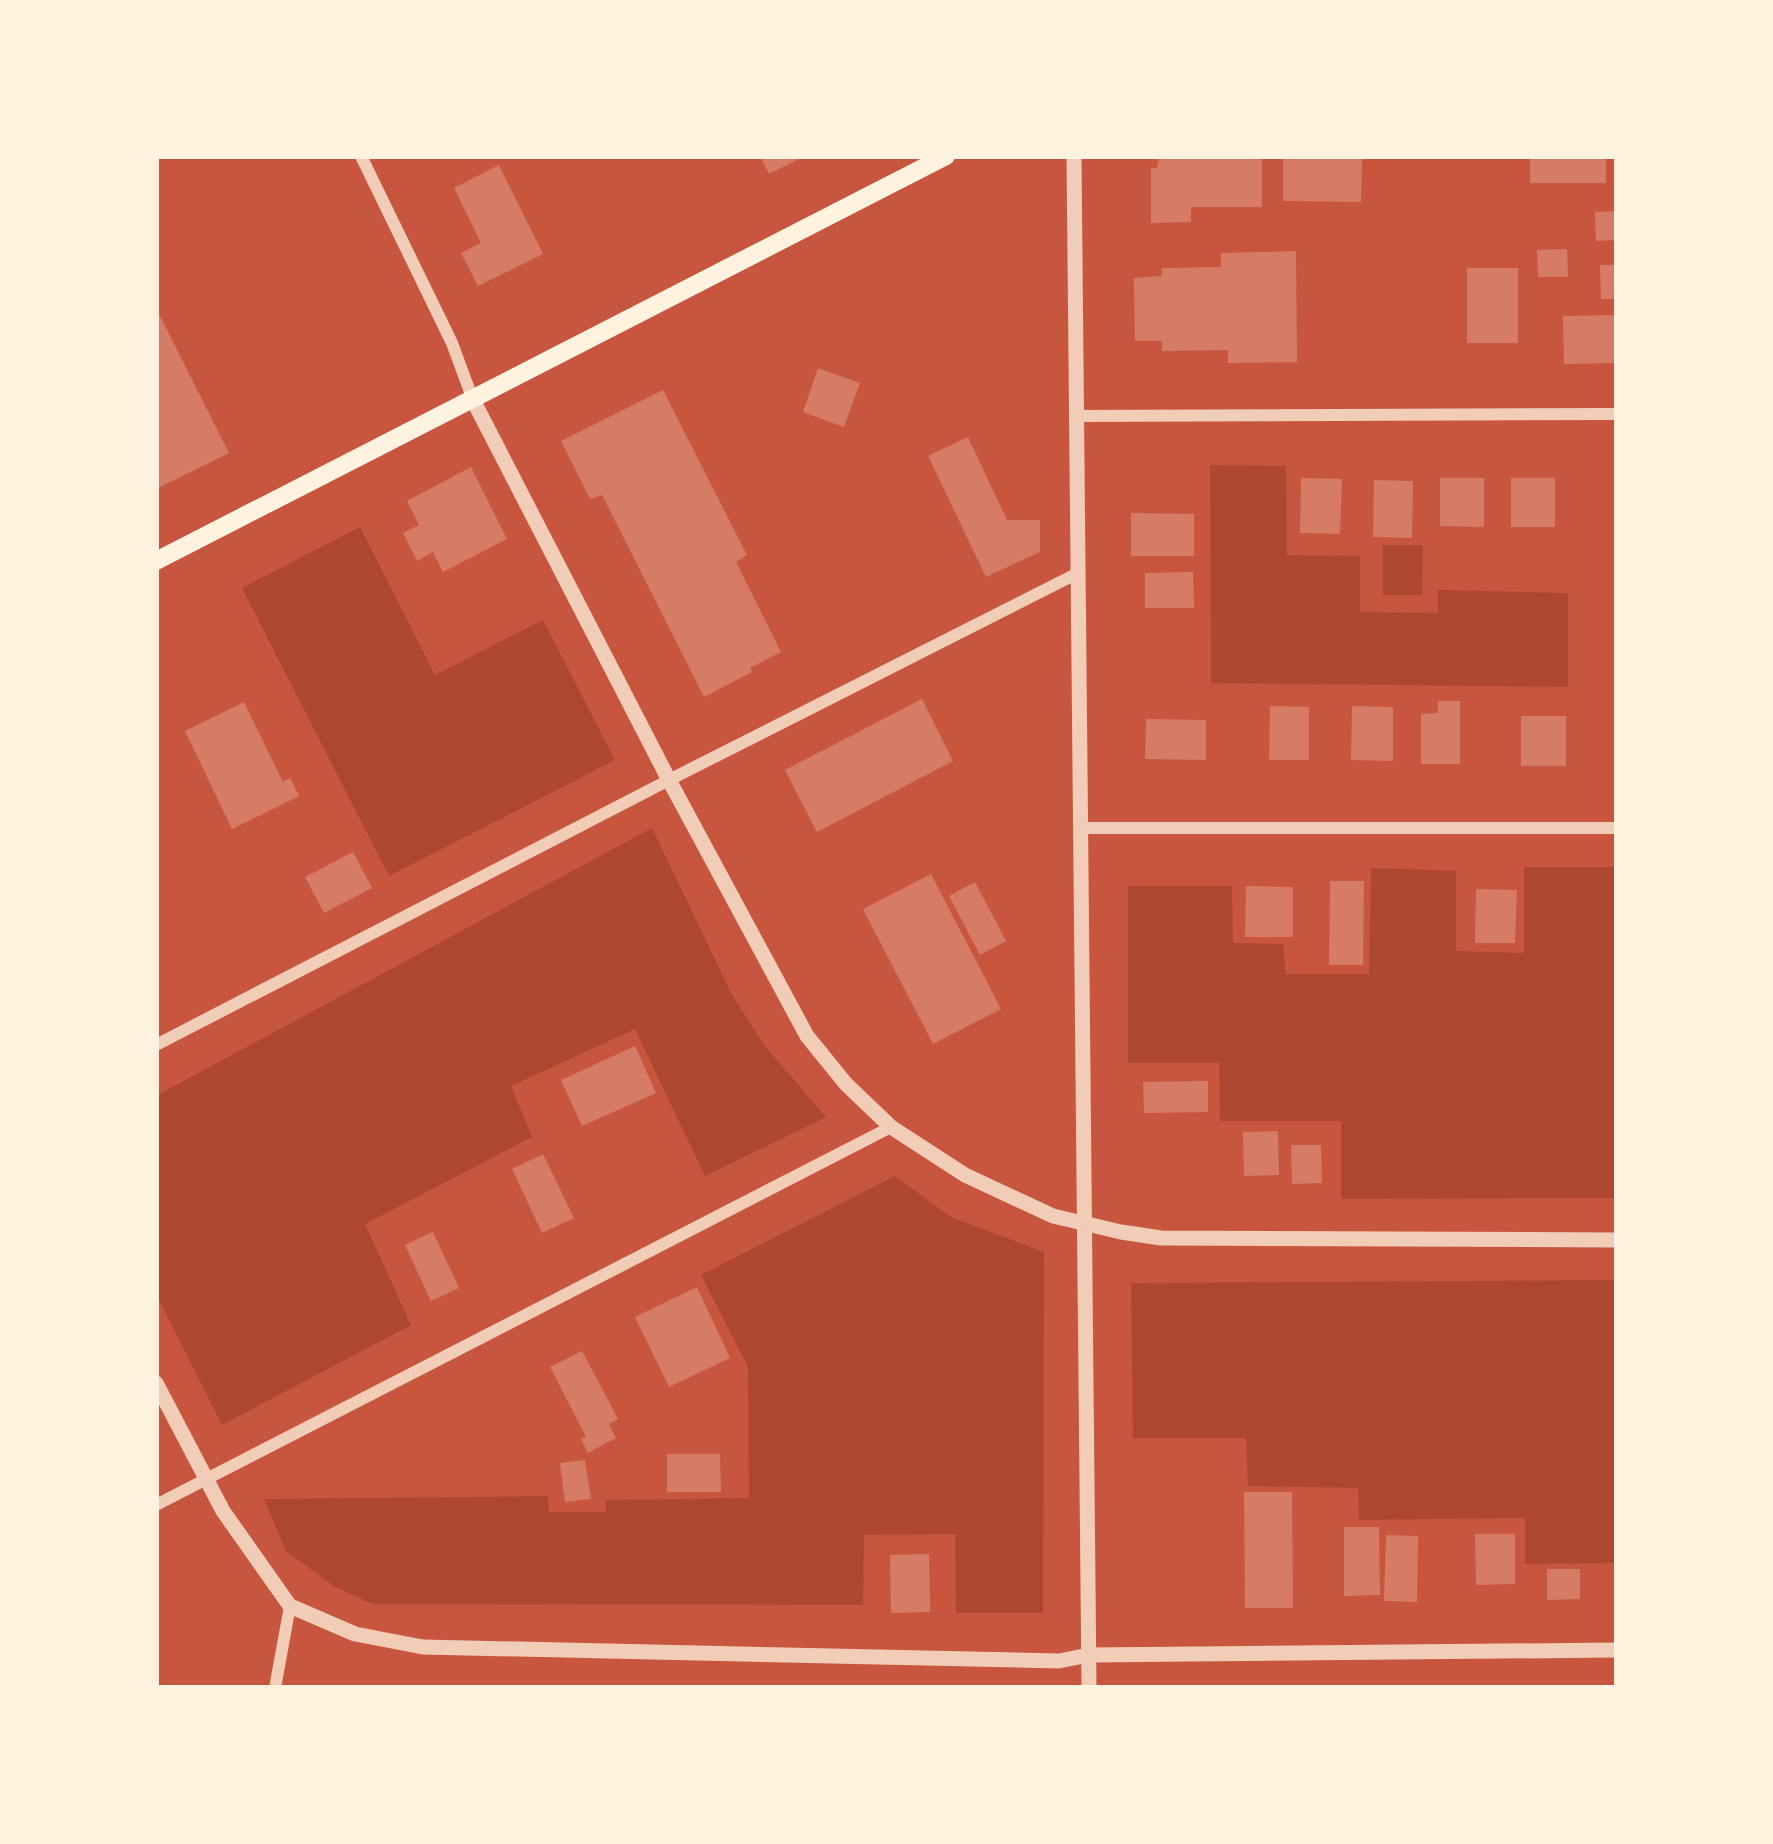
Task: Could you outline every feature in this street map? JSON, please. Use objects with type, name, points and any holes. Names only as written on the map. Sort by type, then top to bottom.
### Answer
[{"type":"main road","points":[[156,561],[946,156]]},
{"type":"street","points":[[361,156],[452,343],[473,400],[807,1036],[846,1084],[891,1127],[1017,1202],[1121,1232],[1161,1238],[1617,1240]]},
{"type":"street","points":[[1074,156],[1089,1688]]},
{"type":"street","points":[[1076,416],[1617,414]]},
{"type":"street","points":[[156,1045],[1078,573]]},
{"type":"street","points":[[1082,828],[1617,828]]},
{"type":"street","points":[[156,1505],[891,1127]]},
{"type":"street","points":[[156,1383],[223,1510],[290,1606],[355,1634],[422,1647],[1059,1661],[1089,1655],[1617,1650]]},
{"type":"street","points":[[275,1688],[290,1606]]},
{"type":"shaded area","points":[[1210,465],[1286,466],[1287,555],[1360,556],[1360,612],[1438,613],[1438,590],[1568,593],[1568,687],[1211,683]]},
{"type":"shaded area","points":[[360,527],[435,675],[543,620],[615,760],[389,876],[242,588]]},
{"type":"shaded area","points":[[1383,545],[1423,545],[1422,595],[1383,595]]},
{"type":"shaded area","points":[[652,828],[732,995],[764,1045],[826,1117],[705,1176],[635,1029],[511,1086],[532,1137],[365,1224],[411,1325],[222,1425],[156,1294],[156,1096]]},
{"type":"shaded area","points":[[1524,867],[1616,867],[1617,1198],[1341,1199],[1341,1121],[1220,1121],[1219,1063],[1128,1063],[1128,886],[1232,886],[1233,943],[1283,944],[1286,974],[1369,974],[1371,868],[1456,871],[1456,951],[1524,953]]},
{"type":"shaded area","points":[[895,1176],[951,1217],[1044,1252],[1043,1613],[956,1613],[955,1534],[864,1535],[863,1605],[373,1604],[335,1587],[286,1551],[264,1499],[548,1496],[549,1512],[606,1512],[606,1500],[749,1498],[748,1367],[701,1275]]},
{"type":"shaded area","points":[[1617,1280],[1617,1563],[1525,1564],[1525,1518],[1359,1520],[1358,1488],[1248,1486],[1246,1438],[1133,1438],[1131,1283]]},
{"type":"building","points":[[760,156],[805,156],[769,174]]},
{"type":"building","points":[[1159,156],[1262,156],[1262,207],[1191,207],[1191,222],[1151,223],[1151,168],[1157,168]]},
{"type":"building","points":[[1283,156],[1362,156],[1361,202],[1283,201]]},
{"type":"building","points":[[1530,156],[1606,156],[1606,183],[1530,183]]},
{"type":"building","points":[[499,165],[543,254],[478,286],[461,253],[481,243],[454,188]]},
{"type":"building","points":[[1617,211],[1617,240],[1596,241],[1595,212]]},
{"type":"building","points":[[1567,249],[1568,277],[1538,277],[1537,250]]},
{"type":"building","points":[[1296,251],[1297,362],[1228,363],[1228,350],[1162,351],[1162,341],[1135,341],[1134,278],[1162,276],[1162,268],[1221,267],[1221,253]]},
{"type":"building","points":[[1600,265],[1617,265],[1617,299],[1601,299]]},
{"type":"building","points":[[1467,268],[1518,268],[1518,343],[1467,343]]},
{"type":"building","points":[[156,308],[229,453],[156,489]]},
{"type":"building","points":[[1617,315],[1617,363],[1564,364],[1563,316]]},
{"type":"building","points":[[818,368],[860,383],[844,427],[803,412]]},
{"type":"building","points":[[663,390],[747,555],[736,562],[781,652],[704,697],[602,495],[590,499],[561,441]]},
{"type":"building","points":[[968,437],[1007,520],[1040,520],[1040,552],[986,577],[928,456]]},
{"type":"building","points":[[471,467],[507,539],[443,572],[433,552],[417,561],[403,533],[419,525],[407,501]]},
{"type":"building","points":[[1301,478],[1342,479],[1340,534],[1300,533]]},
{"type":"building","points":[[1440,478],[1484,478],[1484,527],[1440,526]]},
{"type":"building","points":[[1511,478],[1555,478],[1555,527],[1511,527]]},
{"type":"building","points":[[1374,480],[1413,481],[1412,538],[1373,537]]},
{"type":"building","points":[[1131,513],[1194,514],[1194,556],[1131,556]]},
{"type":"building","points":[[1193,572],[1194,608],[1145,608],[1145,573]]},
{"type":"building","points":[[922,699],[953,761],[817,832],[785,770]]},
{"type":"building","points":[[1438,701],[1460,701],[1460,764],[1421,764],[1421,714],[1438,713]]},
{"type":"building","points":[[244,702],[283,782],[290,778],[299,796],[232,829],[185,731]]},
{"type":"building","points":[[1270,706],[1309,707],[1309,760],[1269,760]]},
{"type":"building","points":[[1352,706],[1393,707],[1393,761],[1351,760]]},
{"type":"building","points":[[1521,716],[1566,716],[1566,766],[1521,766]]},
{"type":"building","points":[[1146,719],[1206,720],[1206,760],[1145,759]]},
{"type":"building","points":[[353,852],[372,888],[324,913],[305,877]]},
{"type":"building","points":[[931,874],[1001,1009],[933,1044],[863,909]]},
{"type":"building","points":[[1330,881],[1364,881],[1363,965],[1329,965]]},
{"type":"building","points":[[975,882],[1006,941],[980,955],[949,896]]},
{"type":"building","points":[[1246,886],[1293,887],[1293,937],[1245,937]]},
{"type":"building","points":[[1476,889],[1517,890],[1515,943],[1475,943]]},
{"type":"building","points":[[635,1046],[656,1093],[582,1126],[561,1080]]},
{"type":"building","points":[[1208,1081],[1208,1112],[1144,1113],[1143,1082]]},
{"type":"building","points":[[1278,1131],[1279,1175],[1244,1176],[1243,1132]]},
{"type":"building","points":[[1291,1145],[1321,1145],[1322,1183],[1292,1184]]},
{"type":"building","points":[[543,1154],[574,1218],[542,1233],[512,1169]]},
{"type":"building","points":[[433,1232],[459,1288],[431,1301],[405,1245]]},
{"type":"building","points":[[697,1287],[730,1358],[669,1387],[635,1317]]},
{"type":"building","points":[[582,1351],[618,1419],[609,1424],[616,1438],[588,1453],[581,1439],[586,1437],[550,1367]]},
{"type":"building","points":[[667,1454],[720,1454],[721,1492],[667,1492]]},
{"type":"building","points":[[585,1460],[591,1499],[565,1502],[560,1463]]},
{"type":"building","points":[[1244,1492],[1292,1492],[1293,1608],[1245,1608]]},
{"type":"building","points":[[1344,1527],[1379,1527],[1380,1595],[1344,1596]]},
{"type":"building","points":[[1475,1534],[1515,1534],[1515,1584],[1476,1585]]},
{"type":"building","points":[[1386,1535],[1418,1536],[1417,1602],[1384,1601]]},
{"type":"building","points":[[929,1554],[930,1612],[891,1613],[890,1555]]},
{"type":"building","points":[[1547,1569],[1580,1569],[1580,1599],[1547,1600]]}]
